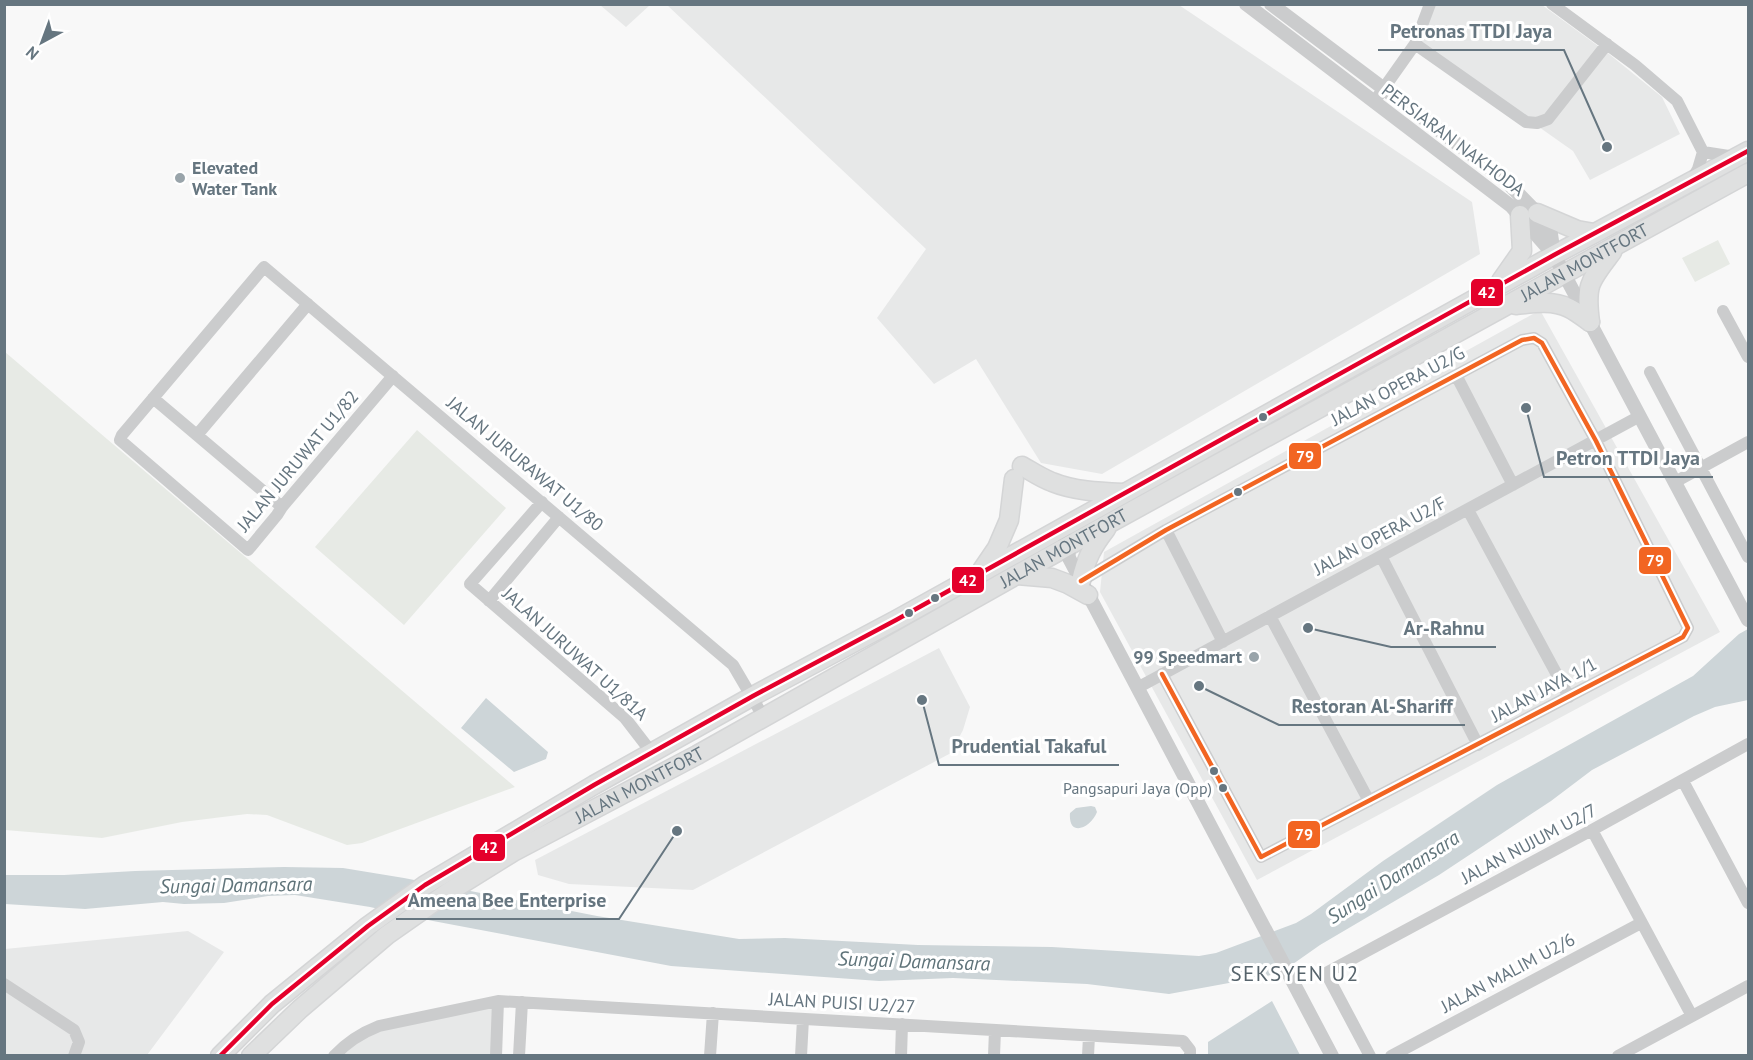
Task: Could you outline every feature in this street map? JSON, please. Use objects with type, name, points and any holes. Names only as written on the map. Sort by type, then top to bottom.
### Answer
[{"type":"main road","name":"JALAN MONTFORT","points":[[220,1056],[272,1004],[368,926],[425,885],[753,696],[979,574],[1594,233],[1743,154]]},
{"type":"main road","name":"JALAN MONTFORT","points":[[251,1056],[300,1009],[387,935],[447,892],[513,852],[764,718],[1017,575],[1065,552],[1111,523],[1749,174]]},
{"type":"main road","points":[[1496,287],[1522,251],[1528,214],[1576,230],[1594,233]]},
{"type":"main road","points":[[1590,322],[1587,299],[1592,279],[1617,246]]},
{"type":"main road","points":[[1508,306],[1557,304],[1569,308],[1590,322]]},
{"type":"main road","points":[[979,574],[997,548],[1007,527],[1018,473],[1073,488],[1124,493]]},
{"type":"main road","points":[[1017,575],[1052,578],[1084,588],[1086,559],[1111,523]]},
{"type":"street","name":"PERSIARAN NAKHODA","points":[[1246,4],[1511,206],[1528,214]]},
{"type":"street","name":"PERSIARAN NAKHODA","points":[[1271,4],[1504,179],[1565,274],[1745,614]]},
{"type":"street","points":[[1374,102],[1415,44],[1430,4]]},
{"type":"street","points":[[1552,4],[1656,82],[1677,101],[1703,152],[1698,169],[1691,181]]},
{"type":"street","points":[[1415,44],[1526,122],[1537,123],[1548,119],[1607,44]]},
{"type":"street","points":[[1703,152],[1743,154]]},
{"type":"street","name":"JALAN JURURAWAT U1/80","points":[[153,398],[264,267],[733,665],[764,718]]},
{"type":"street","points":[[197,435],[308,304]]},
{"type":"street","points":[[1723,311],[1749,357]]},
{"type":"street","name":"JALAN OPERA U2/G","points":[[1084,588],[1166,530],[1522,340],[1534,338],[1542,343],[1596,441]]},
{"type":"street","points":[[1650,372],[1749,557]]},
{"type":"street","points":[[1456,375],[1513,485]]},
{"type":"street","name":"JALAN JURUWAT U1/82","points":[[153,398],[120,440],[248,550],[393,376]]},
{"type":"street","points":[[153,398],[282,507]]},
{"type":"street","name":"JALAN OPERA U2/F","points":[[1137,688],[1640,417]]},
{"type":"street","name":"JALAN JAYA 1/1","points":[[1162,675],[1261,857],[1683,637],[1688,627],[1596,441]]},
{"type":"street","points":[[1675,482],[1749,442]]},
{"type":"street","name":"JALAN JURUWAT U1/81A","points":[[542,502],[470,584],[625,718],[652,753]]},
{"type":"street","points":[[1468,510],[1569,697]]},
{"type":"street","points":[[489,601],[560,517]]},
{"type":"street","points":[[1166,530],[1223,642]]},
{"type":"street","points":[[1054,532],[1332,1056]]},
{"type":"street","points":[[1381,556],[1478,745]]},
{"type":"street","points":[[1270,616],[1369,801]]},
{"type":"street","name":"JALAN NUJUM U2/7","points":[[1370,1056],[1326,972],[1592,831],[1749,744]]},
{"type":"street","points":[[1683,781],[1749,903]]},
{"type":"street","points":[[1592,831],[1692,1016]]},
{"type":"street","name":"JALAN MALIM U2/6","points":[[1391,1056],[1641,922]]},
{"type":"street","points":[[4,984],[74,1030],[79,1042],[74,1056]]},
{"type":"street","points":[[1617,1056],[1749,986]]},
{"type":"street","points":[[496,1056],[498,1001]]},
{"type":"street","name":"JALAN PUISI U2/27","points":[[334,1056],[347,1042],[379,1026],[498,1001],[1183,1041],[1190,1050],[1190,1056]]},
{"type":"street","points":[[519,1056],[522,1002]]},
{"type":"street","points":[[710,1056],[712,1013]]},
{"type":"street","points":[[801,1056],[803,1019]]},
{"type":"street","points":[[901,1056],[902,1024]]},
{"type":"street","points":[[994,1056],[995,1030]]},
{"type":"street","points":[[1088,1056],[1089,1036]]},
{"type":"shaded area","points":[[600,5],[650,5],[626,27]]},
{"type":"shaded area","points":[[667,5],[1179,5],[1472,202],[1480,254],[1102,474],[1041,463],[976,359],[934,384],[877,318],[926,249]]},
{"type":"shaded area","points":[[1435,5],[1542,5],[1609,54],[1662,97],[1680,134],[1590,180],[1573,151],[1421,44]]},
{"type":"shaded area","points":[[1718,240],[1730,264],[1695,282],[1682,258]]},
{"type":"shaded area","points":[[1540,310],[1720,632],[1257,880],[1100,592],[1104,552]]},
{"type":"shaded area","points":[[5,352],[515,787],[362,843],[347,845],[267,815],[247,814],[182,822],[102,838],[5,830]]},
{"type":"shaded area","points":[[417,430],[506,508],[404,625],[315,547]]},
{"type":"shaded area","points":[[939,648],[970,707],[963,730],[951,753],[693,890],[569,884],[538,875],[535,860]]},
{"type":"shaded area","points":[[188,931],[224,952],[147,1055],[5,1056],[5,949]]},
{"type":"shaded area","points":[[493,1006],[492,1055],[339,1056],[370,1033]]},
{"type":"water","name":"Sungai Damansara","points":[[1748,629],[1748,700],[1715,707],[1694,716],[1592,770],[1551,801],[1439,875],[1320,945],[1283,971],[1169,994],[1087,984],[953,978],[879,981],[671,966],[370,907],[295,895],[268,896],[224,903],[163,902],[85,909],[5,904],[4,875],[284,867],[343,868],[597,916],[739,939],[785,938],[918,945],[1052,947],[1199,956],[1216,953],[1296,923],[1383,861],[1497,785],[1693,676],[1739,634]]},
{"type":"water","points":[[486,698],[548,752],[546,759],[514,772],[461,728]]},
{"type":"water","points":[[1095,807],[1097,812],[1094,818],[1080,828],[1073,826],[1070,813],[1076,808]]},
{"type":"water","points":[[1272,1001],[1300,1055],[1208,1055],[1208,1042]]},
{"type":"transit line","name":"42","points":[[220,1056],[272,1004],[368,926],[425,885],[594,785],[753,696],[896,620],[1554,255],[1748,151]]},
{"type":"transit line","name":"79","points":[[1081,581],[1166,530],[1522,340],[1534,338],[1542,343],[1596,441],[1688,628],[1683,637],[1261,857],[1162,674]]},
{"type":"place","name":"Petronas TTDI Jaya","points":[[1607,147]]},
{"type":"place","name":"Elevated Water Tank","points":[[180,178]]},
{"type":"place","name":"Petron TTDI Jaya","points":[[1526,408]]},
{"type":"place","name":"Ar-Rahnu","points":[[1308,628]]},
{"type":"place","name":"99 Speedmart","points":[[1254,657]]},
{"type":"place","name":"Restoran Al-Shariff","points":[[1199,686]]},
{"type":"place","name":"Prudential Takaful","points":[[922,700]]},
{"type":"place","name":"Pangsapuri Jaya (Opp)","points":[[1223,788]]},
{"type":"place","name":"Ameena Bee Enterprise","points":[[677,831]]},
{"type":"district","name":"SEKSYEN U2","points":[[1295,974]]}]
